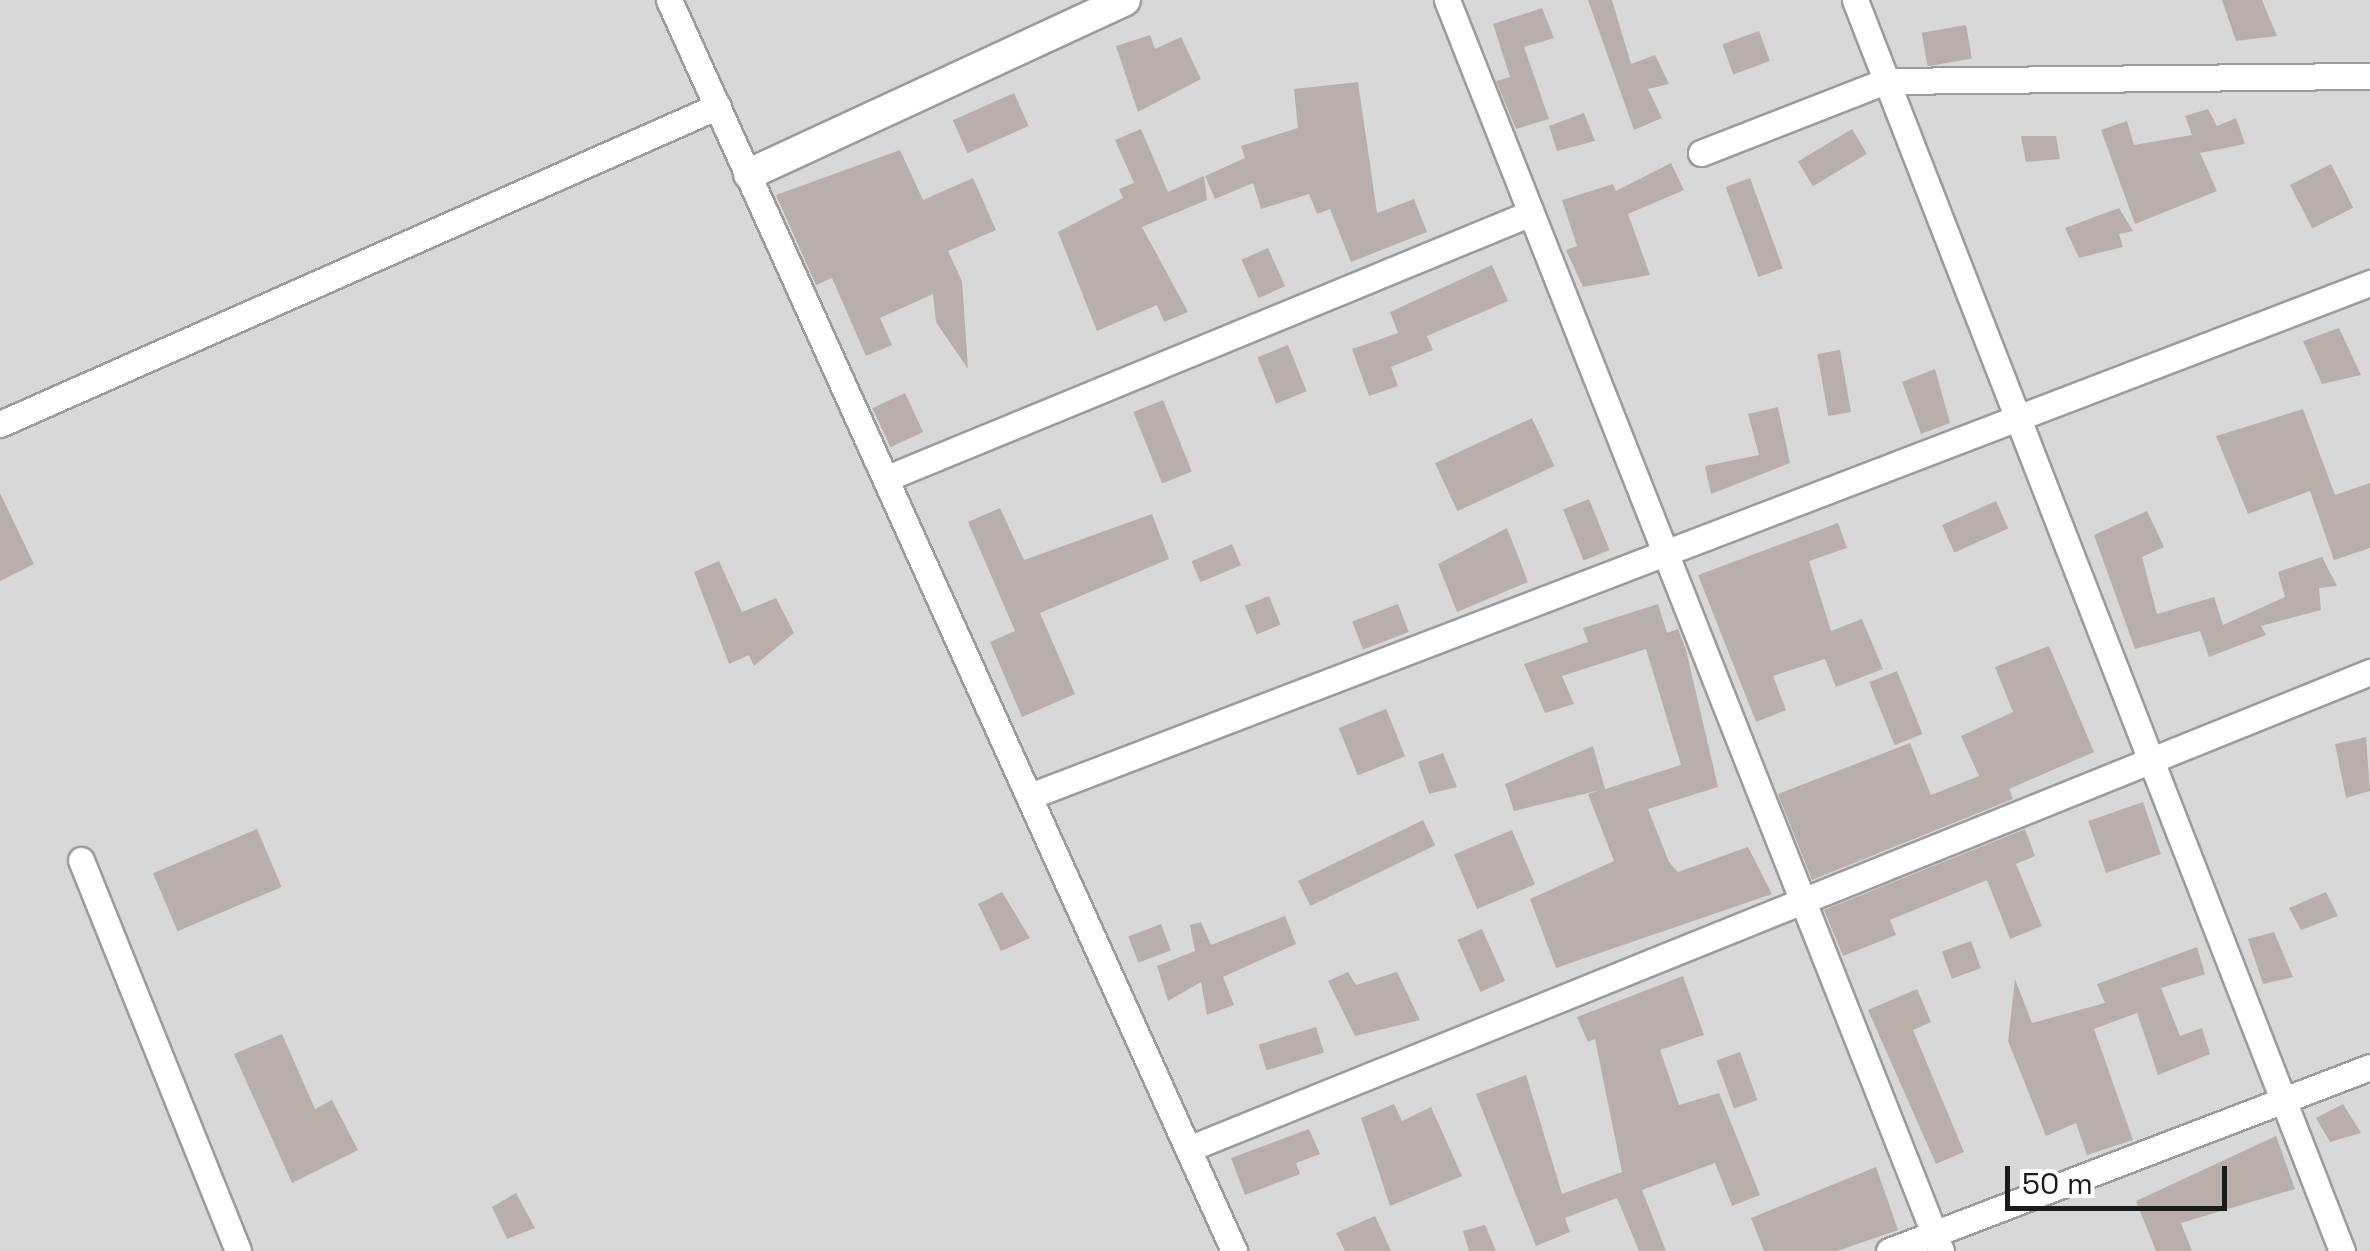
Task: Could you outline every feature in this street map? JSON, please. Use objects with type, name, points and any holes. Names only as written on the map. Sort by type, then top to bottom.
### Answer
[{"type":"street","points":[[670,0],[1234,1251]]},
{"type":"street","points":[[749,174],[1125,0]]},
{"type":"street","points":[[1448,0],[1937,1242]]},
{"type":"street","points":[[1854,0],[2342,1251]]},
{"type":"street","points":[[1701,153],[1886,81],[2370,76]]},
{"type":"street","points":[[0,424],[718,106]]},
{"type":"street","points":[[886,478],[1531,213]]},
{"type":"street","points":[[1030,796],[2019,422],[2370,283]]},
{"type":"street","points":[[1188,1149],[2370,672]]},
{"type":"street","points":[[81,860],[238,1251]]},
{"type":"street","points":[[1889,1251],[1937,1242],[2370,1066]]},
{"type":"shaded area","points":[[0,0],[2370,0],[2370,1251],[0,1251]]},
{"type":"building","points":[[1588,0],[1612,0],[1631,64],[1655,55],[1669,84],[1648,89],[1662,118],[1634,130]]},
{"type":"building","points":[[2222,0],[2262,0],[2277,36],[2236,41]]},
{"type":"building","points":[[1542,8],[1554,38],[1524,47],[1549,119],[1516,129],[1496,81],[1510,77],[1493,24]]},
{"type":"building","points":[[1966,25],[1972,58],[1928,66],[1922,33]]},
{"type":"building","points":[[1759,31],[1770,61],[1733,74],[1722,44]]},
{"type":"building","points":[[1150,35],[1155,49],[1181,37],[1201,79],[1138,112],[1116,46]]},
{"type":"building","points":[[1358,82],[1377,213],[1414,199],[1427,232],[1351,262],[1330,209],[1317,214],[1309,194],[1261,209],[1253,183],[1215,199],[1205,176],[1245,158],[1241,146],[1298,128],[1294,89]]},
{"type":"building","points":[[1014,93],[1029,126],[967,153],[953,120]]},
{"type":"building","points":[[2208,109],[2217,126],[2236,118],[2245,144],[2200,153],[2217,191],[2135,224],[2101,130],[2127,121],[2134,145],[2192,135],[2185,116]]},
{"type":"building","points":[[1584,113],[1595,141],[1557,151],[1549,126]]},
{"type":"building","points":[[1141,129],[1168,192],[1204,176],[1207,200],[1142,227],[1188,312],[1164,322],[1157,305],[1097,331],[1058,232],[1123,198],[1119,189],[1134,183],[1115,140]]},
{"type":"building","points":[[1852,129],[1867,154],[1813,186],[1798,161]]},
{"type":"building","points":[[2021,136],[2056,136],[2060,159],[2026,162]]},
{"type":"building","points":[[900,150],[923,200],[973,178],[996,230],[948,251],[962,281],[968,369],[936,322],[933,294],[880,318],[892,345],[866,356],[832,278],[816,285],[776,195]]},
{"type":"building","points":[[1671,163],[1684,190],[1628,214],[1650,275],[1583,287],[1566,250],[1577,246],[1562,200],[1613,184],[1616,191]]},
{"type":"building","points":[[2331,164],[2353,208],[2312,229],[2290,185]]},
{"type":"building","points":[[1750,178],[1783,268],[1758,277],[1726,187]]},
{"type":"building","points":[[2119,208],[2133,231],[2119,234],[2123,247],[2079,258],[2065,228]]},
{"type":"building","points":[[1268,248],[1285,286],[1259,298],[1242,260]]},
{"type":"building","points":[[1492,265],[1508,301],[1427,336],[1433,350],[1391,367],[1398,386],[1369,396],[1352,349],[1398,333],[1390,312]]},
{"type":"building","points":[[2339,328],[2361,375],[2322,384],[2303,341]]},
{"type":"building","points":[[1288,345],[1307,391],[1276,404],[1257,357]]},
{"type":"building","points":[[1840,350],[1851,412],[1828,416],[1817,354]]},
{"type":"building","points":[[1935,369],[1950,423],[1921,434],[1902,382]]},
{"type":"building","points":[[905,393],[923,432],[891,447],[872,408]]},
{"type":"building","points":[[1163,400],[1192,471],[1162,483],[1133,412]]},
{"type":"building","points":[[1778,407],[1790,463],[1711,494],[1705,466],[1759,455],[1748,414]]},
{"type":"building","points":[[2303,409],[2335,495],[2370,483],[2370,548],[2334,560],[2310,491],[2248,514],[2216,436]]},
{"type":"building","points":[[1532,418],[1554,466],[1457,511],[1435,463]]},
{"type":"building","points":[[0,493],[34,564],[0,581]]},
{"type":"building","points":[[1589,499],[1610,550],[1584,560],[1563,509]]},
{"type":"building","points":[[1996,501],[2008,528],[1954,552],[1942,525]]},
{"type":"building","points":[[1000,508],[1024,560],[1152,514],[1169,559],[1040,613],[1075,694],[1022,717],[990,642],[1015,631],[968,522]]},
{"type":"building","points":[[2147,511],[2164,547],[2142,557],[2157,614],[2214,597],[2223,625],[2285,597],[2278,572],[2322,557],[2337,586],[2319,588],[2321,610],[2261,626],[2266,635],[2209,657],[2200,631],[2135,649],[2094,535]]},
{"type":"building","points":[[1838,523],[1847,548],[1809,561],[1831,631],[1862,619],[1883,669],[1836,687],[1825,659],[1773,676],[1786,710],[1756,722],[1698,575]]},
{"type":"building","points":[[1507,528],[1528,582],[1457,612],[1438,564]]},
{"type":"building","points":[[1232,544],[1241,565],[1200,582],[1191,561]]},
{"type":"building","points":[[719,561],[742,612],[776,598],[794,633],[754,666],[749,655],[729,664],[694,572]]},
{"type":"building","points":[[1269,596],[1281,625],[1257,634],[1245,606]]},
{"type":"building","points":[[1398,604],[1409,632],[1363,650],[1352,622]]},
{"type":"building","points":[[1658,604],[1667,633],[1678,629],[1686,650],[1718,787],[1648,809],[1669,862],[1678,872],[1748,847],[1772,894],[1556,968],[1530,899],[1614,861],[1588,794],[1600,790],[1514,811],[1505,784],[1593,746],[1605,789],[1681,765],[1646,649],[1562,676],[1574,704],[1545,713],[1524,664],[1588,642],[1583,628]]},
{"type":"building","points":[[2049,646],[2094,752],[2009,789],[2013,799],[1812,880],[1778,794],[1910,743],[1931,795],[1979,776],[1961,736],[2013,712],[1995,667]]},
{"type":"building","points":[[1897,671],[1922,734],[1895,745],[1869,682]]},
{"type":"building","points":[[1386,709],[1405,756],[1358,775],[1339,728]]},
{"type":"building","points":[[2366,737],[2370,791],[2346,798],[2335,744]]},
{"type":"building","points":[[1443,753],[1457,787],[1429,794],[1418,762]]},
{"type":"building","points":[[2143,802],[2161,854],[2106,873],[2088,821]]},
{"type":"building","points":[[1423,820],[1435,845],[1310,906],[1298,881]]},
{"type":"building","points":[[257,829],[282,887],[178,931],[153,873]]},
{"type":"building","points":[[2025,829],[2035,856],[2016,864],[2042,926],[2010,939],[1987,880],[1890,920],[1896,935],[1843,956],[1824,910]]},
{"type":"building","points":[[1512,830],[1535,884],[1477,909],[1454,855]]},
{"type":"building","points":[[1002,892],[1030,938],[1001,951],[978,904]]},
{"type":"building","points":[[2326,892],[2338,916],[2301,930],[2289,908]]},
{"type":"building","points":[[1285,916],[1296,944],[1223,977],[1234,1005],[1207,1015],[1201,982],[1168,1001],[1157,966],[1195,951],[1190,925],[1201,922],[1211,945]]},
{"type":"building","points":[[1161,924],[1171,950],[1138,963],[1128,937]]},
{"type":"building","points":[[1482,929],[1505,981],[1481,992],[1457,940]]},
{"type":"building","points":[[2274,932],[2293,977],[2263,984],[2248,939]]},
{"type":"building","points":[[1971,941],[1981,968],[1952,979],[1942,952]]},
{"type":"building","points":[[2197,947],[2205,974],[2161,988],[2180,1036],[2202,1028],[2210,1054],[2158,1075],[2137,1013],[2094,1029],[2133,1140],[2087,1155],[2076,1123],[2046,1136],[2008,1041],[2015,979],[2032,1023],[2105,1003],[2097,984]]},
{"type":"building","points":[[1348,972],[1356,985],[1397,972],[1420,1020],[1355,1036],[1328,981]]},
{"type":"building","points":[[1683,976],[1704,1035],[1660,1050],[1679,1105],[1719,1093],[1760,1195],[1732,1206],[1715,1163],[1642,1190],[1666,1251],[1639,1251],[1617,1198],[1565,1218],[1570,1232],[1536,1246],[1476,1094],[1526,1075],[1562,1194],[1622,1172],[1595,1039],[1588,1042],[1577,1017]]},
{"type":"building","points":[[1917,989],[1931,1022],[1913,1030],[1964,1152],[1936,1164],[1868,1010]]},
{"type":"building","points":[[1316,1027],[1324,1053],[1267,1070],[1259,1045]]},
{"type":"building","points":[[282,1034],[315,1109],[332,1100],[358,1150],[292,1183],[234,1054]]},
{"type":"building","points":[[1740,1052],[1757,1100],[1734,1108],[1717,1061]]},
{"type":"building","points":[[1394,1104],[1402,1121],[1431,1107],[1462,1176],[1390,1206],[1361,1118]]},
{"type":"building","points":[[2343,1104],[2361,1133],[2330,1142],[2316,1118]]},
{"type":"building","points":[[1309,1129],[1320,1154],[1296,1163],[1300,1174],[1245,1195],[1231,1158]]},
{"type":"building","points":[[2276,1136],[2295,1189],[2181,1223],[2192,1251],[2156,1251],[2136,1201]]},
{"type":"building","points":[[1876,1167],[1898,1230],[1837,1251],[1764,1251],[1751,1218]]},
{"type":"building","points":[[516,1193],[535,1228],[507,1239],[492,1207]]},
{"type":"building","points":[[1375,1216],[1391,1251],[1345,1251],[1336,1233]]},
{"type":"building","points":[[1485,1225],[1496,1251],[1469,1251],[1463,1231]]}]
